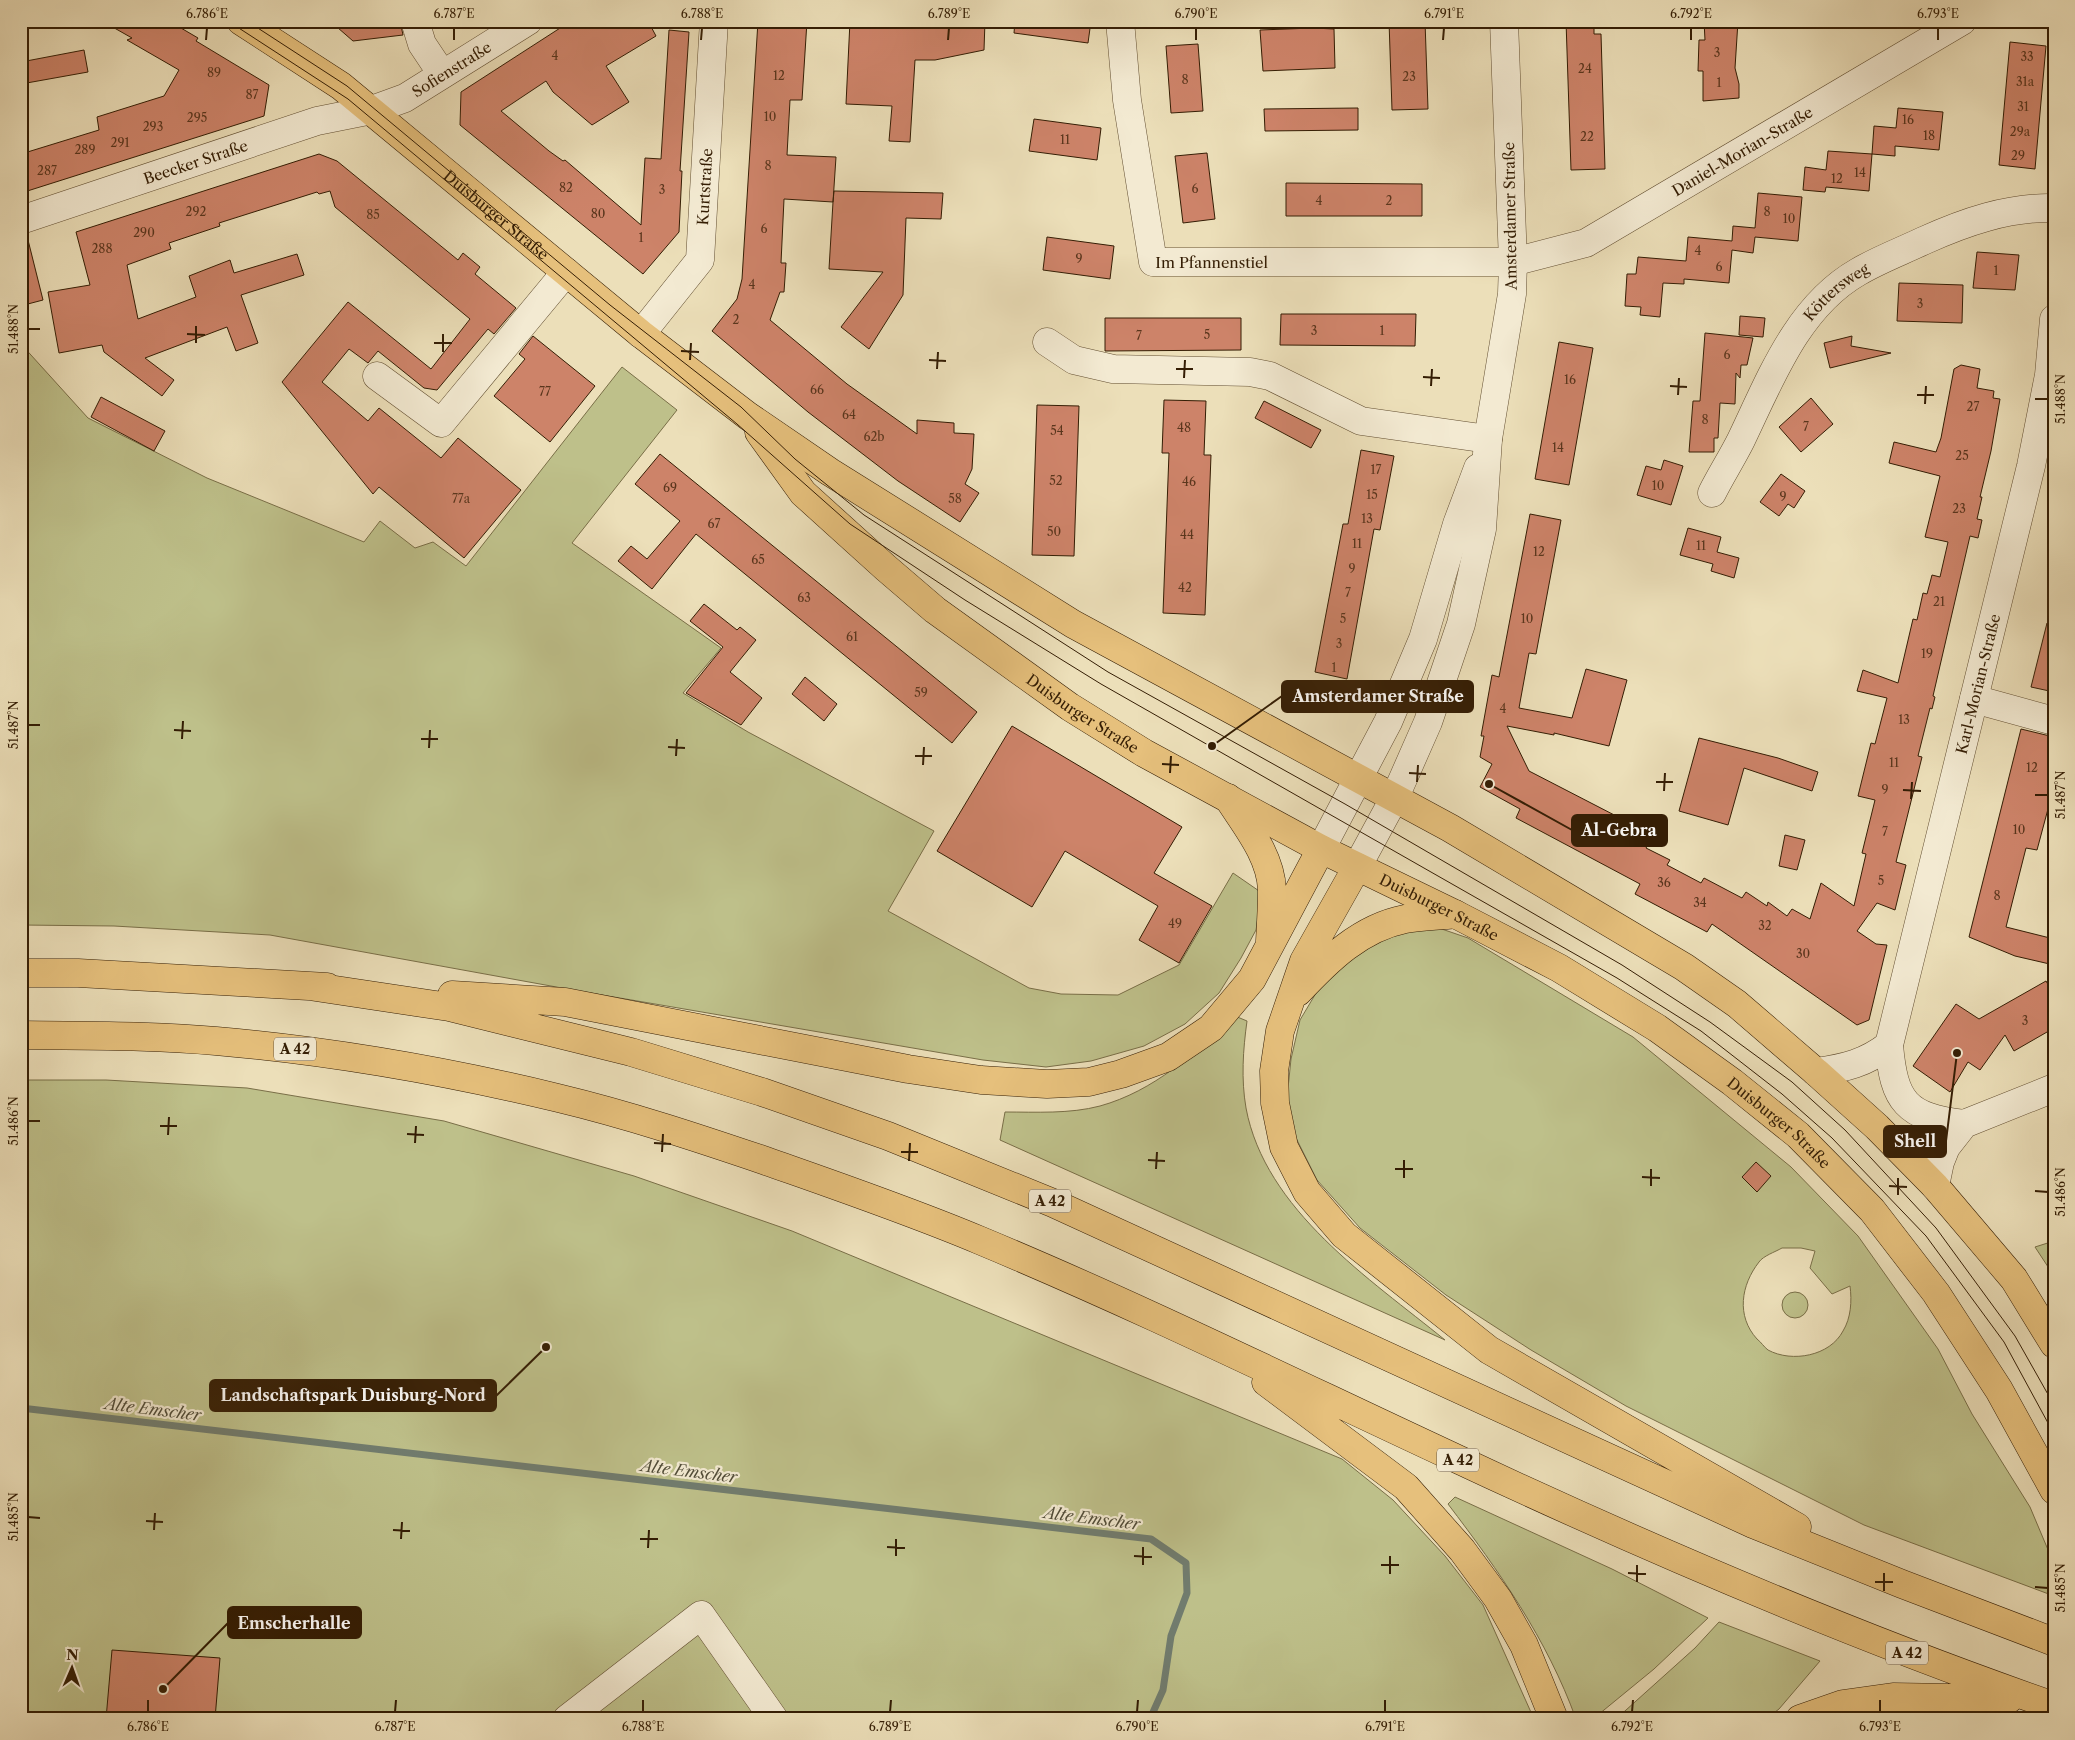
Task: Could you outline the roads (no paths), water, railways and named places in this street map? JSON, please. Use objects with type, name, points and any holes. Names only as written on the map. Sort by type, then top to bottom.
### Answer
[{"type":"main road","name":"Duisburger Straße","points":[[241,21],[341,86],[641,334],[748,416],[830,472],[1073,624],[1395,797],[1684,966],[1737,1004],[1876,1127],[1935,1186],[2014,1279],[2054,1344]]},
{"type":"main road","name":"Duisburger Straße","points":[[748,416],[803,493],[935,610],[1070,706],[1144,753],[1321,849],[1455,914],[1559,968],[1657,1028],[1732,1082],[1798,1134],[1872,1210],[1936,1293],[1999,1390],[2052,1485]]},
{"type":"main road","points":[[1228,798],[1262,852],[1268,868],[1272,888],[1270,947]]},
{"type":"main road","points":[[309,986],[565,1002],[908,1069],[981,1080],[1089,1082],[1121,1074],[1168,1057],[1211,1028],[1252,979],[1321,849]]},
{"type":"main road","points":[[1357,867],[1304,961],[1280,1031],[1274,1071],[1275,1103],[1284,1147],[1306,1192],[1344,1235],[1489,1350],[1760,1517]]},
{"type":"main road","points":[[1290,1001],[1327,961],[1362,935],[1404,920],[1455,914]]},
{"type":"main road","name":"A 42","points":[[21,973],[78,973],[309,986],[449,1007],[631,1052],[762,1092],[888,1136],[1053,1203],[1760,1517],[1902,1584],[2054,1642]]},
{"type":"main road","name":"A 42","points":[[21,1035],[213,1040],[330,1053],[446,1072],[564,1099],[690,1135],[831,1184],[978,1239],[1215,1344],[1458,1460],[1705,1570],[1938,1666],[2045,1703]]},
{"type":"main road","points":[[1215,1344],[1406,1487],[1462,1550],[1498,1599],[1524,1645],[1551,1710]]},
{"type":"main road","points":[[1800,1719],[1843,1704],[1892,1696],[2045,1703]]},
{"type":"street","points":[[415,21],[422,44],[442,74]]},
{"type":"street","name":"Sofienstraße","points":[[372,110],[405,98],[528,21]]},
{"type":"street","name":"Kurtstraße","points":[[641,334],[700,260],[714,21]]},
{"type":"street","name":"Im Pfannenstiel","points":[[1120,21],[1127,100],[1154,262],[1513,262]]},
{"type":"street","name":"Amsterdamer Straße","points":[[1357,867],[1395,797],[1428,722],[1462,624],[1482,529],[1488,439],[1512,294],[1513,262],[1504,21]]},
{"type":"street","name":"Daniel-Morian-Straße","points":[[1513,262],[1586,243],[1962,21]]},
{"type":"street","name":"Beecker Straße","points":[[21,220],[317,121],[372,110]]},
{"type":"street","name":"Köttersweg","points":[[1712,493],[1740,442],[1772,372],[1795,334],[1821,301],[1857,272],[1940,233],[1990,216],[2026,208],[2054,208]]},
{"type":"street","points":[[377,376],[441,423],[566,272]]},
{"type":"street","name":"Karl-Morian-Straße","points":[[1964,1124],[1940,1121],[1920,1115],[1906,1104],[1897,1089],[1891,1070],[1889,1045],[2032,466],[2049,375],[2054,319]]},
{"type":"street","points":[[1047,342],[1074,360],[1113,369],[1250,372],[1270,376],[1361,421],[1488,439]]},
{"type":"street","name":"Amsterdamer Straße","points":[[1321,849],[1388,722],[1423,639],[1457,524],[1488,439]]},
{"type":"street","points":[[1974,699],[2054,721]]},
{"type":"street","points":[[1816,1072],[1842,1069],[1864,1062],[1889,1045]]},
{"type":"street","points":[[1935,1186],[1940,1162],[1946,1147],[1964,1124],[2054,1088]]},
{"type":"street","points":[[567,1719],[701,1615],[774,1719]]},
{"type":"waterway","name":"Alte Emscher","points":[[21,1408],[1151,1539],[1186,1563],[1187,1593],[1171,1636],[1163,1690],[1150,1719]]},
{"type":"tram line","points":[[228,21],[348,99],[737,424],[850,524],[965,600],[1101,684],[1617,978],[1701,1031],[1782,1094],[1832,1138],[1926,1236],[2004,1342],[2054,1434]]},
{"type":"tram line","points":[[247,21],[347,86],[610,305],[741,407],[795,459],[864,515],[1108,672],[1345,804],[1622,965],[1710,1022],[1792,1082],[1845,1130],[1936,1228],[2015,1336],[2054,1405]]},
{"type":"place","name":"Amsterdamer Straße","points":[[1212,746]]},
{"type":"place","name":"Al-Gebra","points":[[1489,784]]},
{"type":"place","name":"Shell","points":[[1957,1053]]},
{"type":"place","name":"Landschaftspark Duisburg-Nord","points":[[546,1347]]},
{"type":"place","name":"Emscherhalle","points":[[163,1689]]}]
